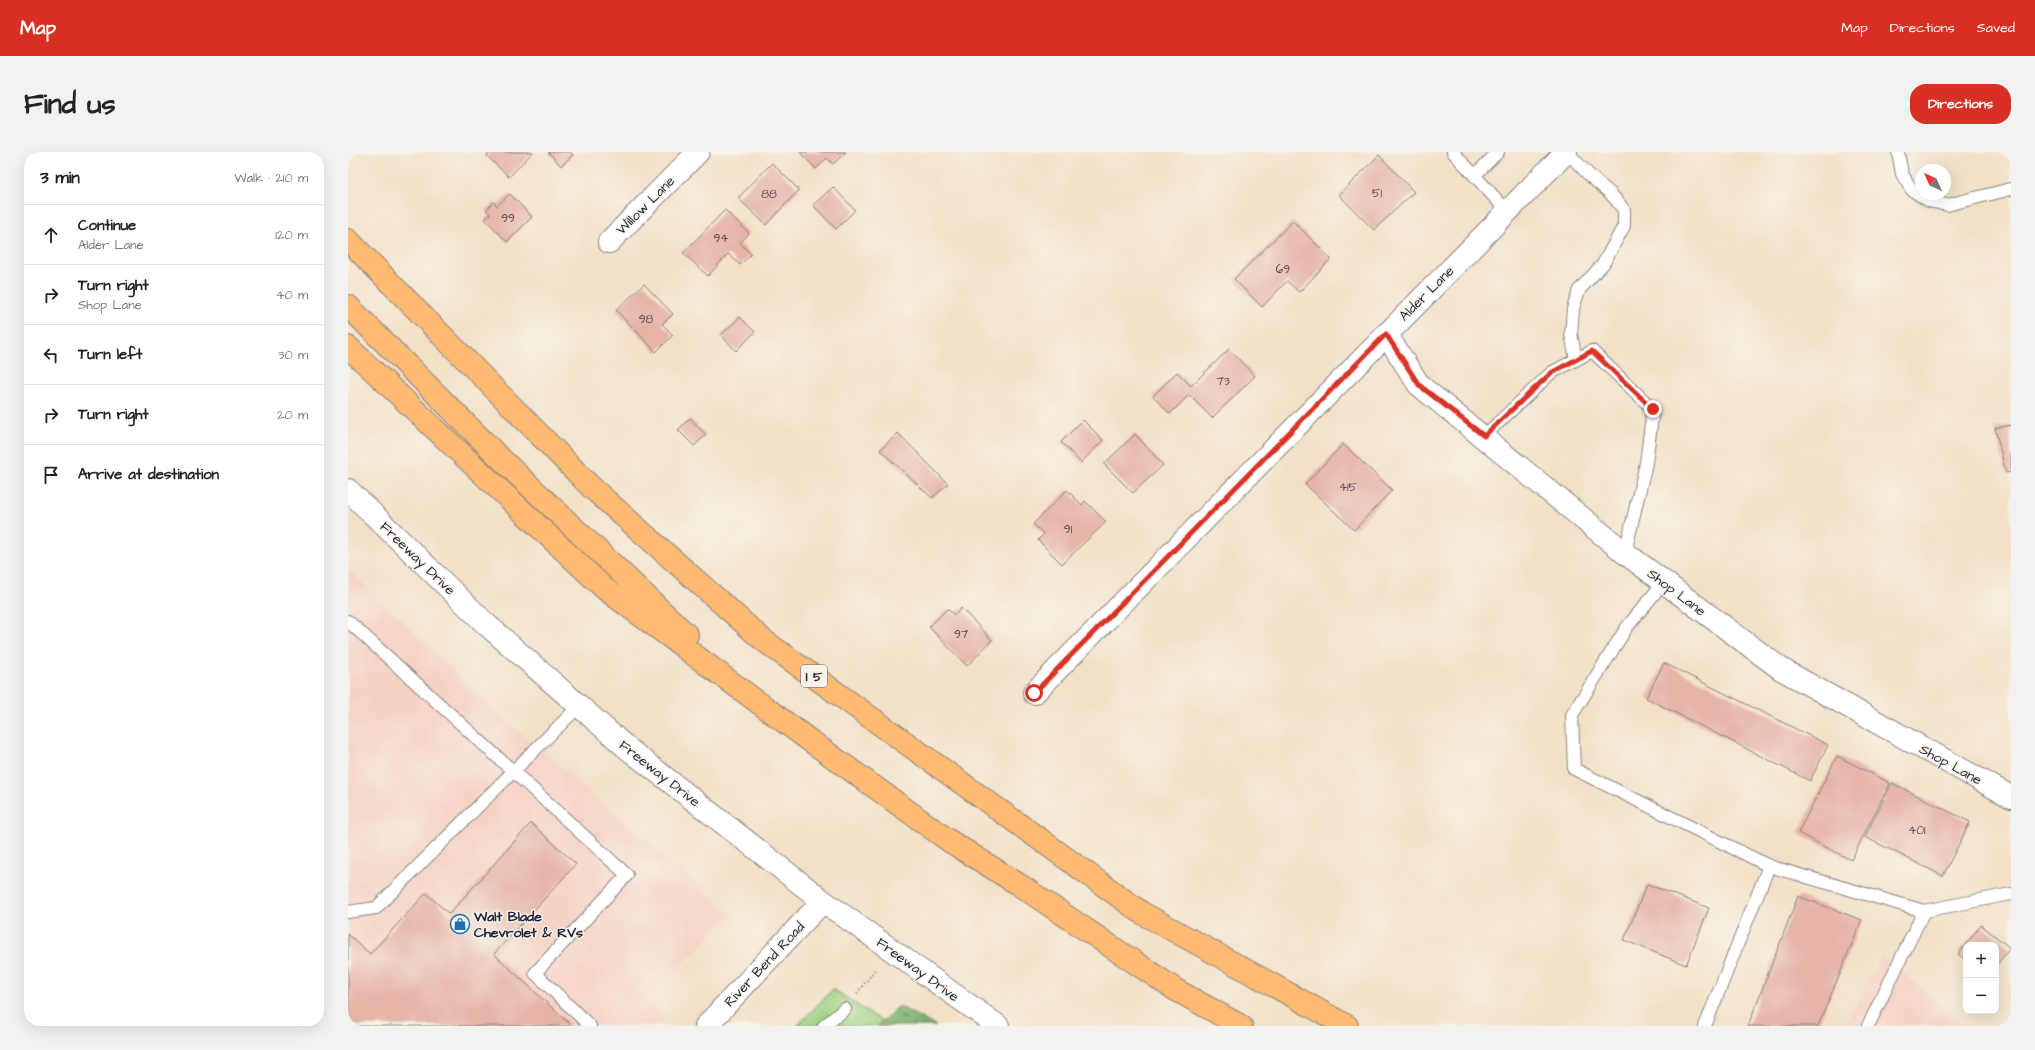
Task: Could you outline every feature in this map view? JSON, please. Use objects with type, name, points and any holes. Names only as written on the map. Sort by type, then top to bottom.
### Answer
[{"type":"highway","name":"I 5","points":[[348,240],[592,488],[763,640],[1142,913],[1347,1026]]},
{"type":"highway","points":[[348,306],[498,456],[589,544],[680,629],[805,737]]},
{"type":"highway","points":[[348,347],[604,589],[948,840],[1021,886],[1176,990],[1241,1026]]},
{"type":"street","name":"Willow Lane","points":[[608,242],[698,152]]},
{"type":"street","name":"Alder Lane","points":[[1034,693],[1386,334],[1567,152]]},
{"type":"street","name":"Shop Lane","points":[[1386,334],[1419,385],[1484,436],[1625,553],[1781,669],[2011,797]]},
{"type":"street","name":"Freeway Drive","points":[[348,490],[486,624],[627,748],[823,901],[998,1026]]},
{"type":"street","name":"River Bend Road","points":[[706,1026],[823,901]]},
{"type":"lane","points":[[1454,152],[1507,212]]},
{"type":"lane","points":[[1475,175],[1498,152]]},
{"type":"lane","points":[[1567,152],[1591,177],[1611,194],[1624,210],[1624,226],[1603,264],[1579,290],[1573,309],[1571,334],[1576,359]]},
{"type":"lane","points":[[1898,152],[1902,174],[1912,190],[1929,201],[1947,205],[2011,189]]},
{"type":"lane","points":[[1484,436],[1551,373],[1592,351],[1653,409],[1646,463],[1625,553]]},
{"type":"lane","points":[[1664,582],[1627,627],[1572,715],[1574,769],[1769,866],[1924,911],[2011,894]]},
{"type":"lane","points":[[348,621],[512,772],[627,875],[535,973],[590,1026]]},
{"type":"lane","points":[[348,912],[376,908],[579,706]]},
{"type":"lane","points":[[1705,1026],[1769,866]]},
{"type":"lane","points":[[1868,1026],[1924,911]]},
{"type":"lane","points":[[824,1026],[845,1009]]},
{"type":"path","points":[[845,1009],[890,949]]},
{"type":"shaded area","points":[[348,568],[495,711],[732,914],[646,1000],[664,1018],[656,1026],[348,1026]]},
{"type":"shaded area","points":[[1882,955],[1965,1026],[1845,1026]]},
{"type":"green space","points":[[833,989],[889,1026],[797,1026]]},
{"type":"green space","points":[[899,1006],[932,1024],[936,1026],[877,1026]]},
{"type":"building","points":[[491,152],[533,152],[509,177],[487,156]]},
{"type":"building","points":[[548,152],[570,152],[573,155],[561,166]]},
{"type":"building","points":[[800,152],[846,152],[833,164],[827,158],[816,169]]},
{"type":"building","points":[[1379,155],[1414,192],[1374,230],[1339,195]]},
{"type":"building","points":[[772,163],[799,190],[766,225],[738,198]]},
{"type":"building","points":[[833,187],[855,210],[836,229],[813,205]]},
{"type":"building","points":[[510,194],[532,217],[507,242],[485,219],[490,214],[486,210],[494,202],[497,206]]},
{"type":"building","points":[[725,210],[749,233],[740,243],[751,254],[740,265],[728,254],[708,276],[683,253]]},
{"type":"building","points":[[1293,221],[1331,259],[1299,292],[1287,281],[1262,307],[1234,279]]},
{"type":"building","points":[[644,284],[673,314],[662,324],[673,335],[656,352],[616,310]]},
{"type":"building","points":[[740,317],[755,332],[736,351],[721,335]]},
{"type":"building","points":[[1229,349],[1255,376],[1212,418],[1189,395],[1170,414],[1153,396],[1177,372],[1191,386]]},
{"type":"building","points":[[690,418],[706,435],[694,446],[678,430]]},
{"type":"building","points":[[1083,420],[1103,440],[1081,463],[1061,442]]},
{"type":"building","points":[[2011,425],[2011,472],[2006,473],[1995,428]]},
{"type":"building","points":[[898,433],[948,484],[932,498],[880,450]]},
{"type":"building","points":[[1135,434],[1163,465],[1133,493],[1104,464]]},
{"type":"building","points":[[1343,444],[1392,490],[1354,530],[1305,484]]},
{"type":"building","points":[[1067,490],[1082,505],[1085,501],[1106,522],[1062,564],[1038,540],[1044,534],[1033,524]]},
{"type":"building","points":[[961,608],[992,640],[967,666],[929,627],[947,609],[955,615]]},
{"type":"building","points":[[1664,663],[1828,745],[1810,781],[1646,698]]},
{"type":"building","points":[[1837,756],[1890,783],[1851,860],[1798,833]]},
{"type":"building","points":[[1892,783],[1970,822],[1943,876],[1865,837]]},
{"type":"building","name":"Walt Blade Chevrolet & RVs","points":[[531,823],[576,864],[494,954],[572,1026],[348,1026],[348,934],[370,954],[426,893],[449,914]]},
{"type":"building","points":[[1647,884],[1709,908],[1686,965],[1624,940]]},
{"type":"building","points":[[1798,896],[1862,920],[1818,1026],[1748,1026]]},
{"type":"building","points":[[1981,925],[2010,948],[1999,962],[1999,942],[1968,942]]},
{"type":"building","points":[[1963,948],[1963,958],[1958,954]]},
{"type":"place","name":"Walt Blade Chevrolet & RVs","points":[[460,924]]},
{"type":"route","points":[[1034,693],[1386,334],[1419,385],[1484,436],[1551,373],[1592,351],[1653,409]]}]
